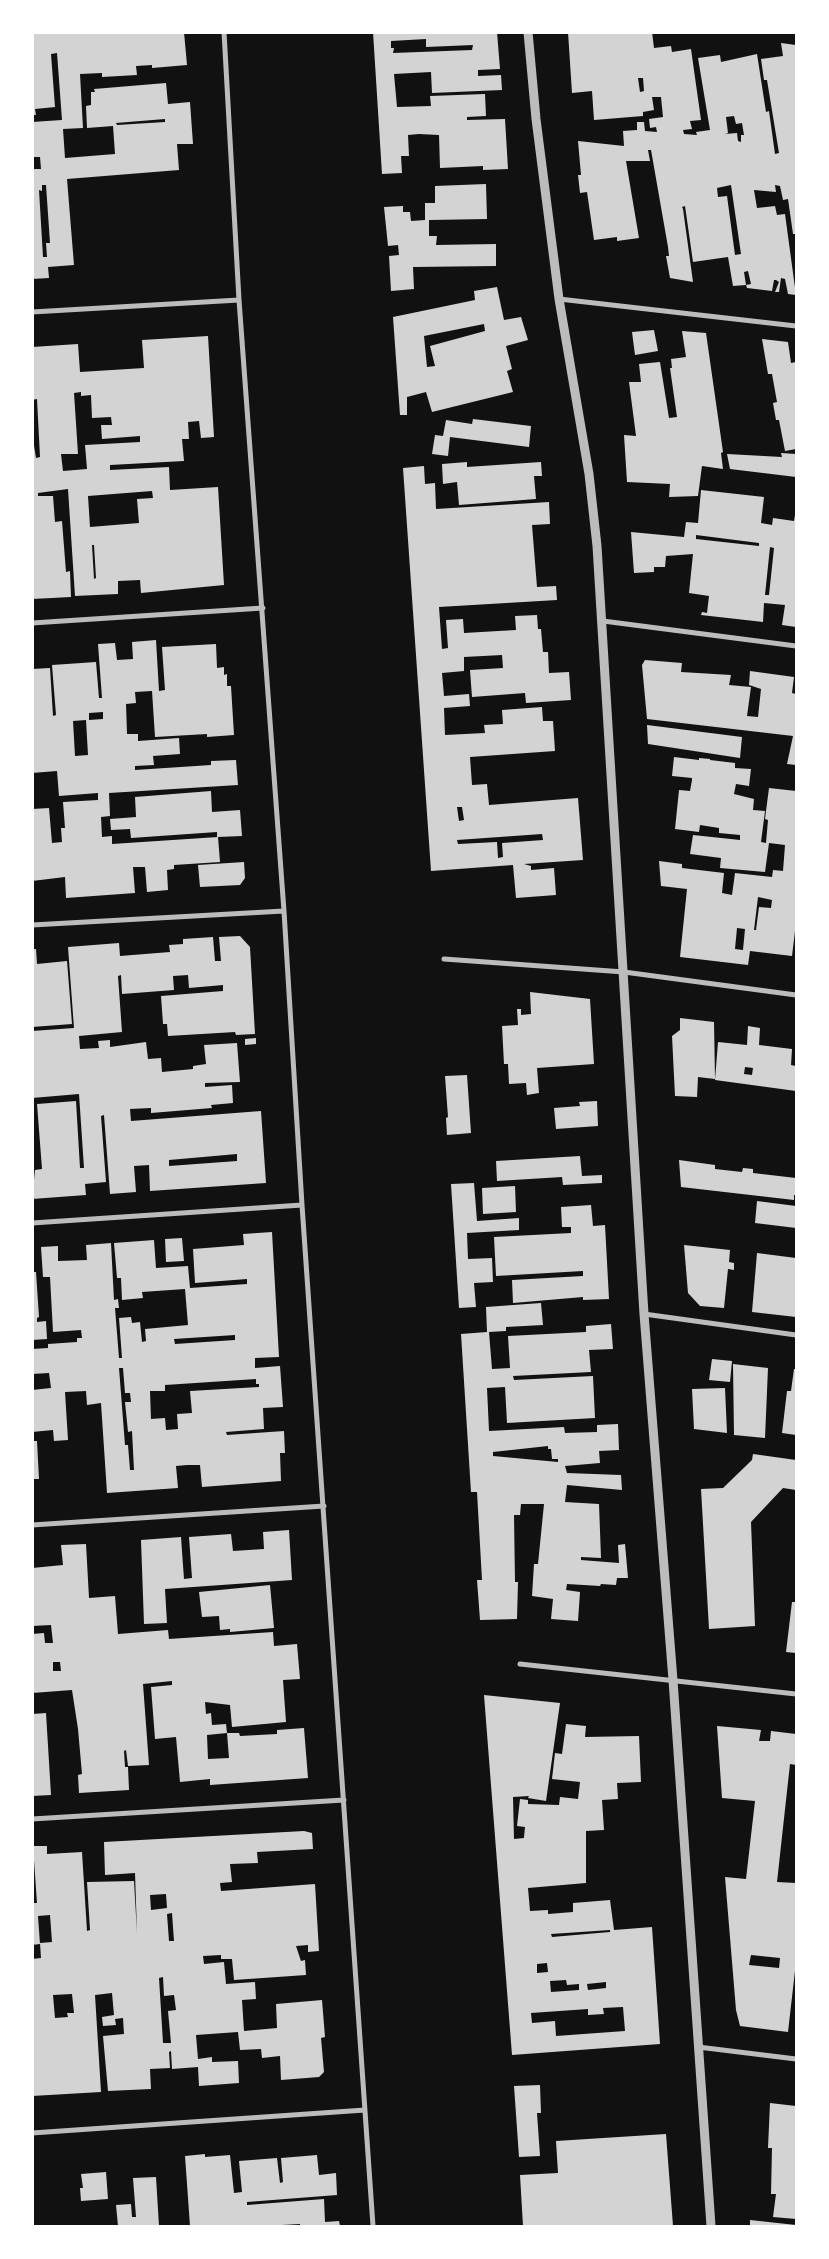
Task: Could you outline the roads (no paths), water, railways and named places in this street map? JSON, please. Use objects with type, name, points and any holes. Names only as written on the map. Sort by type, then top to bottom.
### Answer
[{"type":"street","points":[[224,32],[239,300],[263,608],[302,1204],[373,2226]]},
{"type":"street","points":[[528,32],[536,119],[559,300],[589,474],[603,621],[644,1314],[673,1680],[711,2226]]},
{"type":"street","points":[[32,312],[239,300]]},
{"type":"street","points":[[559,300],[796,326]]},
{"type":"street","points":[[32,623],[263,608]]},
{"type":"street","points":[[603,621],[796,646]]},
{"type":"street","points":[[32,925],[284,911]]},
{"type":"street","points":[[444,959],[624,972],[796,995]]},
{"type":"street","points":[[32,1223],[302,1204]]},
{"type":"street","points":[[644,1314],[796,1335]]},
{"type":"street","points":[[32,1524],[324,1506]]},
{"type":"street","points":[[520,1664],[796,1694]]},
{"type":"street","points":[[32,1819],[344,1800]]},
{"type":"street","points":[[698,2047],[796,2059]]},
{"type":"street","points":[[32,2133],[365,2110]]}]
